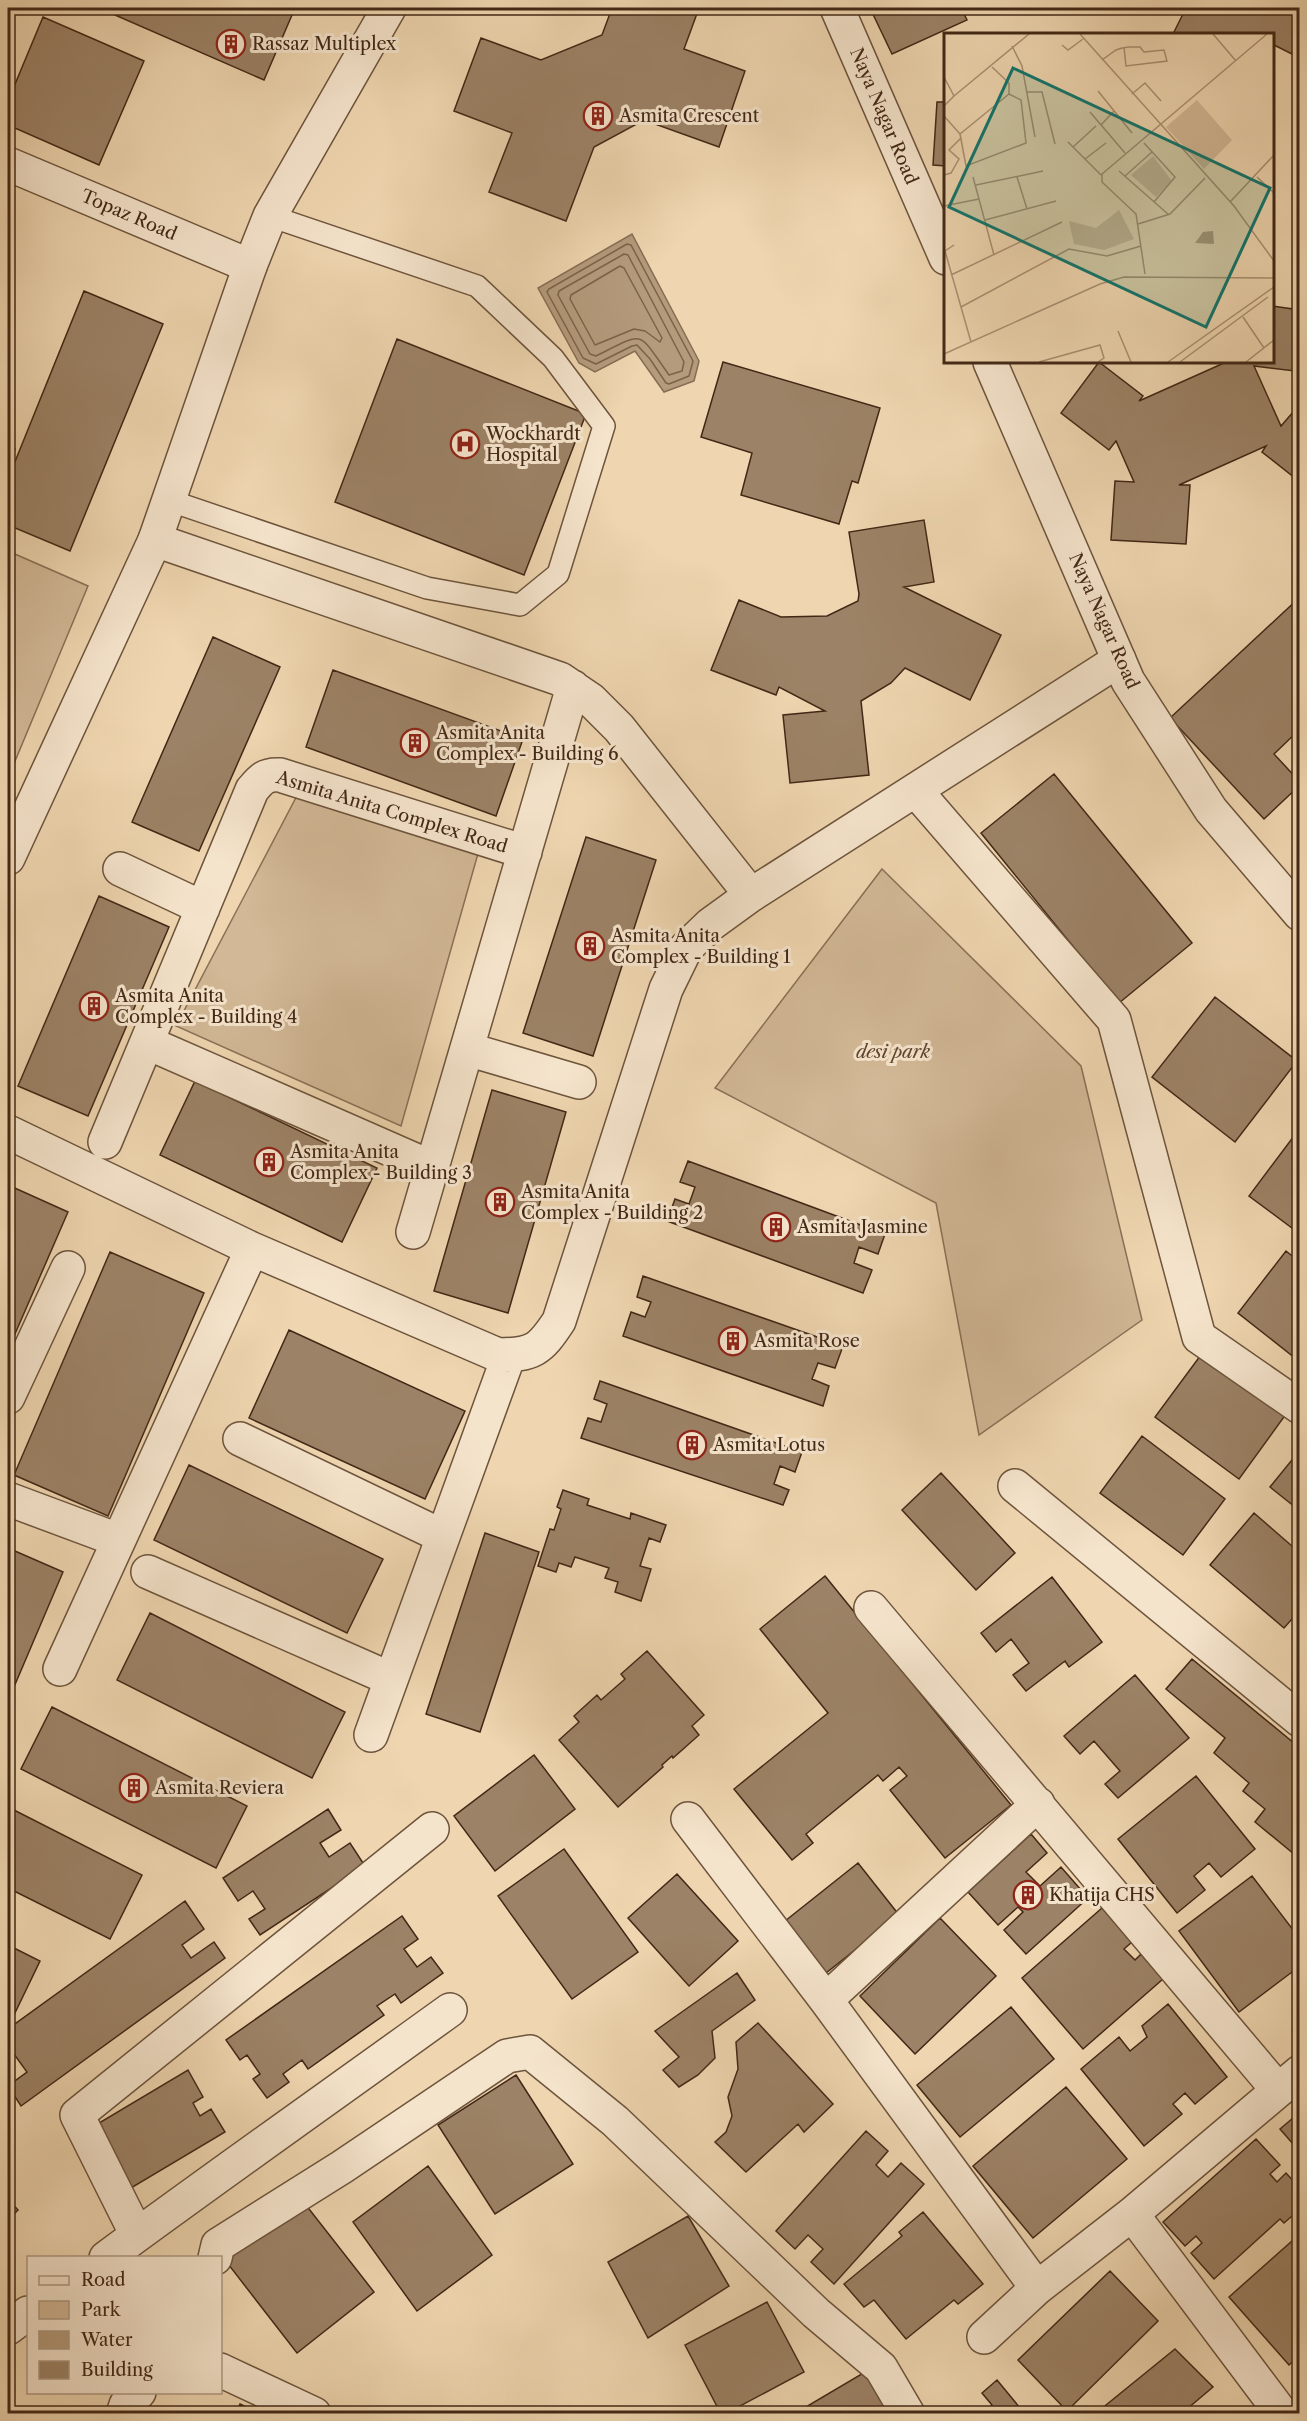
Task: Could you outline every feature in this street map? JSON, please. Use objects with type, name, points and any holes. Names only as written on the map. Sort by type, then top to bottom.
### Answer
[{"type":"street","points":[[8,858],[155,540],[250,266],[270,216],[389,8]]},
{"type":"street","name":"Naya Nagar Road","points":[[837,8],[944,256]]},
{"type":"street","name":"Topaz Road","points":[[8,164],[250,266]]},
{"type":"street","name":"Naya Nagar Road","points":[[990,363],[1128,681],[1210,810],[1299,914]]},
{"type":"street","points":[[155,540],[560,679],[591,700],[619,728],[751,895]]},
{"type":"street","points":[[8,1132],[252,1249],[498,1355],[524,1354],[545,1343],[559,1321],[666,988],[686,948],[711,924],[751,895],[1119,660]]},
{"type":"street","name":"Asmita Anita Complex Road","points":[[414,1232],[573,687]]},
{"type":"street","name":"Asmita Anita Complex Road","points":[[105,1142],[252,790],[261,779],[269,774],[280,775],[525,852]]},
{"type":"street","points":[[916,791],[1114,1020],[1199,1337],[1299,1407]]},
{"type":"street","points":[[120,869],[203,908]]},
{"type":"street","points":[[148,1043],[433,1168]]},
{"type":"street","points":[[467,1049],[579,1082]]},
{"type":"street","points":[[60,1669],[252,1249]]},
{"type":"street","points":[[8,1397],[68,1268]]},
{"type":"street","points":[[371,1735],[509,1355]]},
{"type":"street","points":[[240,1439],[442,1536]]},
{"type":"street","points":[[1015,1486],[1299,1720]]},
{"type":"street","points":[[8,1499],[118,1540]]},
{"type":"street","points":[[148,1572],[391,1679]]},
{"type":"street","points":[[871,1608],[1038,1804],[1289,2081],[1132,2214],[1037,2288],[984,2337]]},
{"type":"street","points":[[826,2000],[1038,1804]]},
{"type":"street","points":[[688,1819],[826,2000],[1037,2288]]},
{"type":"street","points":[[137,2235],[77,2115],[432,1829]]},
{"type":"street","points":[[109,2256],[450,2010]]},
{"type":"street","points":[[216,2256],[218,2246],[342,2167],[507,2056],[530,2052],[615,2121],[816,2313],[881,2368],[908,2414]]},
{"type":"street","points":[[1132,2214],[1282,2414]]},
{"type":"street","points":[[8,2328],[27,2314]]},
{"type":"street","points":[[222,2371],[314,2414]]},
{"type":"street","points":[[123,2414],[126,2405],[137,2394]]},
{"type":"lane","points":[[168,500],[427,588],[520,605],[558,574],[604,426],[553,358],[477,286],[270,216]]},
{"type":"green space","points":[[8,551],[88,586],[8,778]]},
{"type":"green space","points":[[300,790],[479,850],[401,1126],[176,1026]]},
{"type":"green space","name":"desi park","points":[[882,869],[1081,1066],[1142,1320],[979,1435],[936,1203],[715,1088]]},
{"type":"water","points":[[632,234],[699,361],[694,381],[664,392],[635,351],[595,372],[579,363],[538,288]]},
{"type":"building","name":"Rassaz Multiplex","points":[[99,8],[295,8],[264,80]]},
{"type":"building","name":"Asmita Crescent","points":[[612,8],[699,8],[684,49],[745,71],[719,147],[644,120],[594,147],[566,221],[489,192],[512,133],[454,111],[481,38],[541,60],[602,35]]},
{"type":"building","points":[[870,8],[961,8],[967,20],[892,54]]},
{"type":"building","points":[[1186,8],[1300,8],[1300,58],[1274,45],[1274,33],[1174,32]]},
{"type":"building","points":[[43,17],[144,61],[99,165],[8,125],[8,101]]},
{"type":"building","points":[[937,102],[944,102],[944,166],[933,165]]},
{"type":"building","points":[[84,291],[163,324],[70,551],[8,525],[8,479]]},
{"type":"building","points":[[1274,306],[1300,310],[1295,371],[1254,366],[1281,426],[1300,404],[1300,482],[1262,452],[1266,446],[1179,485],[1190,485],[1186,544],[1111,540],[1115,481],[1134,482],[1116,441],[1109,450],[1061,413],[1098,363],[1143,396],[1139,401],[1224,363],[1274,363]]},
{"type":"building","points":[[397,339],[586,414],[524,575],[335,502]]},
{"type":"building","points":[[723,362],[880,408],[858,483],[852,481],[839,524],[741,495],[752,453],[701,437]]},
{"type":"building","points":[[8,445],[15,449],[8,466]]},
{"type":"building","points":[[924,520],[934,582],[904,587],[1001,635],[970,700],[905,668],[891,683],[861,701],[869,775],[790,783],[783,715],[825,711],[779,687],[776,695],[711,670],[739,600],[781,617],[827,616],[858,601],[859,594],[849,532]]},
{"type":"building","points":[[1300,597],[1300,729],[1274,754],[1300,782],[1300,785],[1264,819],[1170,718]]},
{"type":"building","points":[[213,637],[280,667],[199,851],[132,822]]},
{"type":"building","name":"Asmita Anita Complex - Building 6","points":[[333,670],[523,739],[496,816],[306,747]]},
{"type":"building","points":[[1054,774],[1192,943],[1119,1003],[981,833]]},
{"type":"building","name":"Asmita Anita Complex - Building 1","points":[[586,837],[656,860],[593,1056],[523,1033]]},
{"type":"building","name":"Asmita Anita Complex - Building 4","points":[[99,896],[169,927],[88,1116],[18,1086]]},
{"type":"building","points":[[1215,997],[1297,1061],[1235,1142],[1152,1077]]},
{"type":"building","name":"Asmita Anita Complex - Building 3","points":[[195,1081],[377,1168],[342,1242],[160,1155]]},
{"type":"building","name":"Asmita Anita Complex - Building 2","points":[[492,1090],[566,1112],[508,1313],[434,1291]]},
{"type":"building","points":[[1300,1128],[1300,1234],[1249,1196]]},
{"type":"building","name":"Asmita Jasmine","points":[[688,1161],[885,1234],[878,1254],[859,1247],[854,1263],[872,1270],[863,1293],[667,1221],[675,1199],[689,1204],[695,1187],[680,1182]]},
{"type":"building","points":[[8,1185],[68,1212],[8,1350]]},
{"type":"building","points":[[1286,1251],[1300,1262],[1300,1362],[1238,1313]]},
{"type":"building","points":[[110,1252],[204,1293],[108,1516],[14,1475]]},
{"type":"building","name":"Asmita Rose","points":[[643,1276],[843,1346],[835,1368],[818,1363],[812,1379],[829,1386],[823,1406],[623,1336],[631,1312],[645,1317],[651,1302],[637,1297]]},
{"type":"building","points":[[289,1330],[465,1411],[425,1499],[249,1418]]},
{"type":"building","points":[[1206,1348],[1289,1410],[1239,1479],[1155,1417]]},
{"type":"building","name":"Asmita Lotus","points":[[600,1381],[802,1452],[795,1472],[780,1466],[774,1484],[789,1490],[783,1505],[581,1438],[588,1418],[601,1422],[607,1404],[594,1399]]},
{"type":"building","points":[[1142,1436],[1225,1499],[1183,1555],[1100,1493]]},
{"type":"building","points":[[1300,1450],[1300,1511],[1270,1487]]},
{"type":"building","points":[[189,1465],[383,1559],[347,1633],[154,1540]]},
{"type":"building","points":[[941,1473],[1015,1553],[976,1590],[902,1510]]},
{"type":"building","points":[[563,1490],[589,1499],[587,1505],[630,1519],[631,1513],[666,1525],[660,1542],[649,1538],[640,1566],[651,1569],[641,1601],[615,1592],[618,1582],[605,1578],[609,1568],[575,1557],[571,1567],[559,1563],[556,1572],[538,1566],[550,1529],[554,1530],[561,1509],[557,1507]]},
{"type":"building","points":[[1254,1513],[1300,1553],[1300,1610],[1284,1628],[1210,1565]]},
{"type":"building","points":[[485,1533],[539,1552],[480,1732],[426,1714]]},
{"type":"building","points":[[8,1548],[63,1572],[8,1701]]},
{"type":"building","points":[[825,1576],[1011,1805],[945,1858],[890,1790],[907,1776],[899,1767],[883,1781],[878,1775],[806,1834],[813,1843],[792,1860],[734,1789],[828,1713],[760,1629]]},
{"type":"building","points":[[1052,1577],[1102,1642],[1069,1667],[1065,1661],[1026,1691],[1013,1675],[1029,1663],[1011,1639],[996,1652],[981,1633]]},
{"type":"building","points":[[150,1613],[345,1712],[312,1778],[117,1680]]},
{"type":"building","points":[[647,1651],[704,1715],[692,1726],[699,1735],[673,1758],[672,1756],[662,1765],[663,1767],[618,1807],[559,1740],[579,1722],[574,1716],[597,1695],[601,1700],[625,1679],[621,1674]]},
{"type":"building","points":[[1192,1659],[1300,1748],[1300,1859],[1255,1822],[1265,1809],[1243,1791],[1249,1783],[1214,1753],[1225,1738],[1166,1689]]},
{"type":"building","points":[[1135,1675],[1189,1738],[1118,1798],[1105,1784],[1120,1771],[1094,1741],[1080,1754],[1064,1736]]},
{"type":"building","name":"Asmita Reviera","points":[[52,1707],[247,1806],[216,1868],[21,1769]]},
{"type":"building","points":[[534,1755],[575,1809],[495,1871],[454,1816]]},
{"type":"building","points":[[1196,1776],[1255,1849],[1221,1877],[1209,1863],[1194,1876],[1205,1890],[1177,1913],[1118,1839]]},
{"type":"building","points":[[8,1807],[142,1875],[110,1939],[8,1888]]},
{"type":"building","points":[[328,1809],[341,1830],[320,1843],[329,1857],[350,1843],[365,1866],[260,1935],[249,1919],[265,1909],[253,1891],[238,1901],[223,1878]]},
{"type":"building","name":"Khatija CHS","points":[[1031,1834],[1047,1853],[1026,1872],[1040,1886],[1061,1867],[1088,1898],[1026,1954],[1004,1930],[1023,1912],[1018,1907],[998,1925],[968,1892]]},
{"type":"building","points":[[564,1849],[638,1952],[572,1999],[498,1896]]},
{"type":"building","points":[[858,1863],[899,1915],[826,1973],[785,1921]]},
{"type":"building","points":[[677,1874],[738,1941],[689,1986],[628,1918]]},
{"type":"building","points":[[1252,1876],[1300,1939],[1300,1966],[1239,2012],[1179,1931]]},
{"type":"building","points":[[185,1901],[204,1929],[182,1945],[191,1958],[214,1942],[225,1958],[21,2106],[8,2086],[27,2072],[14,2054],[8,2059],[8,2029]]},
{"type":"building","points":[[1102,1908],[1132,1942],[1124,1949],[1135,1960],[1141,1954],[1163,1979],[1083,2049],[1022,1978]]},
{"type":"building","points":[[402,1916],[418,1939],[404,1949],[417,1967],[431,1957],[443,1973],[401,2003],[395,1994],[377,2006],[384,2015],[308,2069],[302,2060],[283,2074],[289,2082],[267,2098],[253,2079],[260,2074],[247,2055],[240,2060],[226,2040]]},
{"type":"building","points":[[940,1918],[996,1976],[915,2054],[860,1996]]},
{"type":"building","points":[[8,1945],[40,1961],[14,2015],[8,2011]]},
{"type":"building","points":[[737,1973],[755,2000],[712,2031],[715,2058],[698,2075],[679,2087],[663,2070],[679,2057],[655,2031]]},
{"type":"building","points":[[1168,2004],[1227,2077],[1195,2104],[1185,2093],[1173,2104],[1182,2114],[1144,2146],[1081,2069],[1119,2037],[1130,2051],[1147,2037],[1142,2026]]},
{"type":"building","points":[[1011,2007],[1054,2059],[960,2137],[917,2085]]},
{"type":"building","points":[[758,2023],[833,2104],[804,2132],[798,2124],[746,2172],[715,2142],[726,2132],[732,2116],[728,2097],[738,2069],[736,2042]]},
{"type":"building","points":[[188,2070],[203,2097],[193,2103],[200,2116],[211,2109],[225,2132],[126,2191],[89,2129]]},
{"type":"building","points":[[516,2075],[573,2164],[495,2214],[438,2125]]},
{"type":"building","points":[[1066,2087],[1127,2159],[1033,2238],[973,2166]]},
{"type":"building","points":[[1300,2112],[1300,2152],[1280,2129]]},
{"type":"building","points":[[866,2131],[888,2151],[876,2165],[888,2177],[901,2163],[924,2184],[834,2284],[811,2262],[823,2249],[808,2235],[795,2249],[776,2231]]},
{"type":"building","points":[[1256,2139],[1280,2165],[1270,2174],[1277,2182],[1286,2173],[1300,2188],[1300,2209],[1284,2223],[1280,2219],[1214,2279],[1191,2253],[1202,2243],[1196,2236],[1185,2246],[1163,2222]]},
{"type":"building","points":[[428,2166],[492,2255],[417,2311],[353,2222]]},
{"type":"building","points":[[8,2199],[18,2210],[8,2220]]},
{"type":"building","points":[[302,2200],[374,2292],[297,2353],[225,2260]]},
{"type":"building","points":[[923,2212],[983,2284],[958,2304],[954,2300],[906,2339],[874,2300],[864,2307],[844,2284],[902,2236],[899,2232]]},
{"type":"building","points":[[688,2216],[729,2286],[648,2338],[608,2262]]},
{"type":"building","points":[[1300,2234],[1300,2355],[1289,2365],[1229,2297]]},
{"type":"building","points":[[1110,2271],[1158,2321],[1067,2411],[1018,2360]]},
{"type":"building","points":[[767,2302],[804,2372],[725,2414],[721,2414],[685,2345]]},
{"type":"building","points":[[1175,2349],[1213,2387],[1181,2414],[1095,2414]]},
{"type":"building","points":[[865,2372],[890,2414],[794,2414]]},
{"type":"building","points":[[997,2380],[1025,2414],[983,2414],[992,2405],[982,2393]]},
{"type":"building","points":[[240,2404],[261,2414],[236,2414]]},
{"type":"place","name":"Rassaz Multiplex","points":[[231,44]]},
{"type":"place","name":"Asmita Crescent","points":[[598,116]]},
{"type":"place","name":"Wockhardt Hospital","points":[[465,444]]},
{"type":"place","name":"Asmita Anita Complex - Building 6","points":[[415,743]]},
{"type":"place","name":"Asmita Anita Complex - Building 1","points":[[590,946]]},
{"type":"place","name":"Asmita Anita Complex - Building 4","points":[[94,1006]]},
{"type":"place","name":"Asmita Anita Complex - Building 3","points":[[269,1162]]},
{"type":"place","name":"Asmita Anita Complex - Building 2","points":[[500,1202]]},
{"type":"place","name":"Asmita Jasmine","points":[[776,1227]]},
{"type":"place","name":"Asmita Rose","points":[[733,1341]]},
{"type":"place","name":"Asmita Lotus","points":[[692,1445]]},
{"type":"place","name":"Asmita Reviera","points":[[134,1788]]},
{"type":"place","name":"Khatija CHS","points":[[1028,1895]]}]
